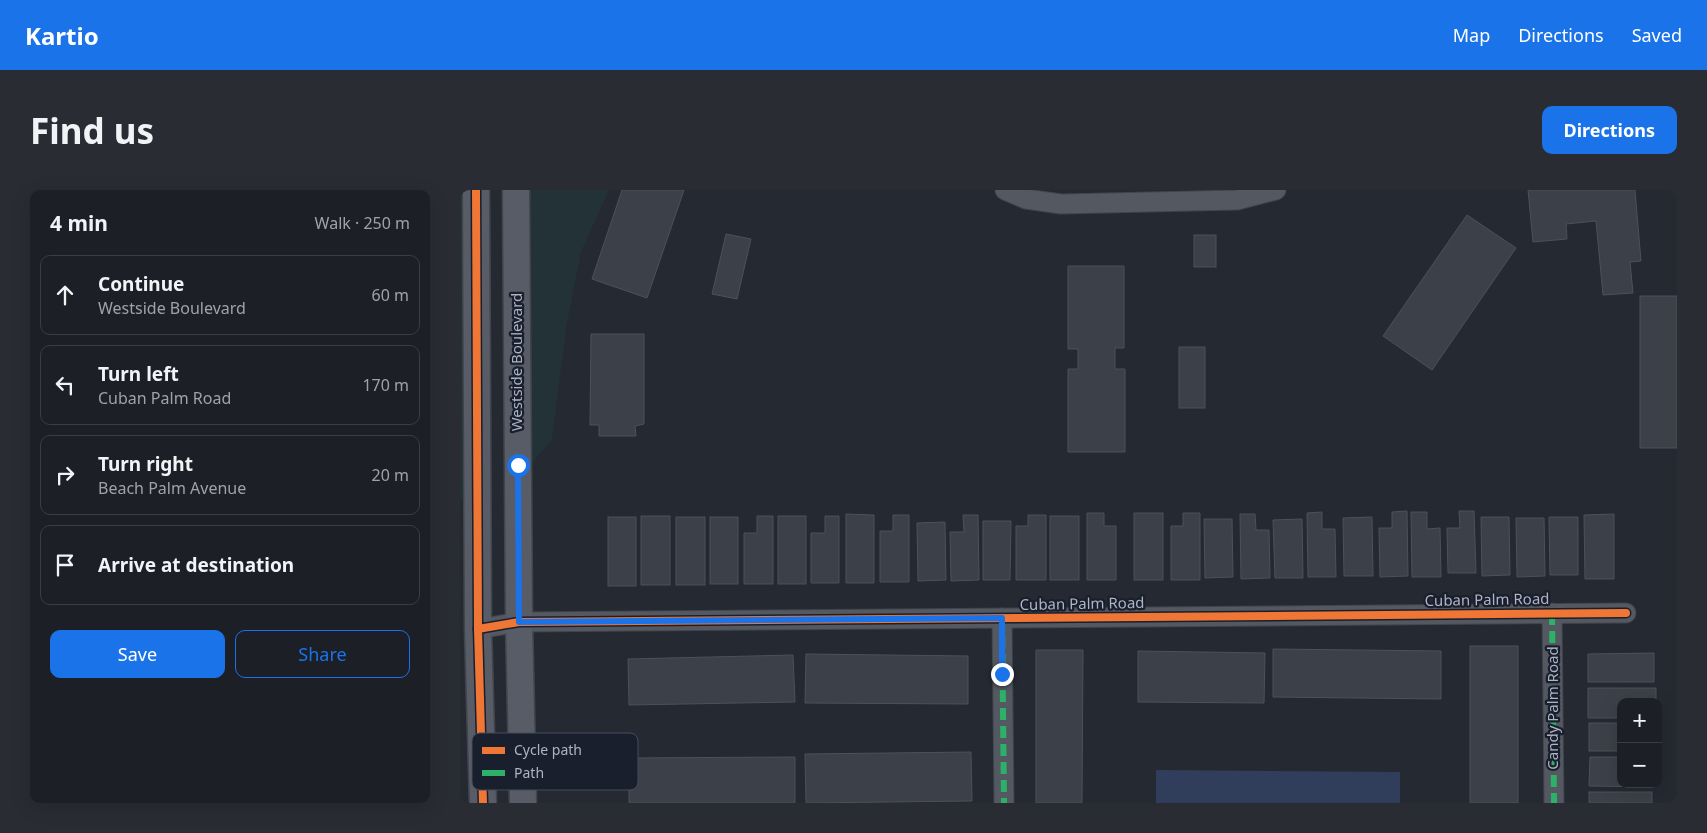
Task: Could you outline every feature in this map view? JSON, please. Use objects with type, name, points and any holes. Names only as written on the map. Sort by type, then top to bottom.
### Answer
[{"type":"street","points":[[476,190],[478,629],[480,733]]},
{"type":"street","name":"Westside Boulevard","points":[[516,190],[521,733]]},
{"type":"street","points":[[1005,190],[1026,199],[1061,204],[1237,200],[1276,190]]},
{"type":"street","name":"Candy Palm Road","points":[[1552,613],[1554,803]]},
{"type":"street","name":"Cuban Palm Road","points":[[478,629],[519,622],[1626,613]]},
{"type":"street","points":[[1002,618],[1004,803]]},
{"type":"street","points":[[482,790],[482,803]]},
{"type":"street","name":"Westside Boulevard","points":[[523,790],[523,803]]},
{"type":"shaded area","points":[[460,190],[466,190],[466,497],[460,501]]},
{"type":"shaded area","points":[[526,190],[609,190],[581,252],[566,328],[552,439],[528,467]]},
{"type":"water","points":[[1156,770],[1400,772],[1400,803],[1156,803]]},
{"type":"building","points":[[622,190],[684,190],[647,298],[592,279]]},
{"type":"building","points":[[1528,190],[1635,190],[1641,261],[1630,262],[1633,293],[1603,295],[1596,221],[1566,224],[1567,239],[1533,242]]},
{"type":"building","points":[[1467,215],[1516,248],[1432,370],[1383,336]]},
{"type":"building","points":[[726,234],[751,239],[737,299],[712,294]]},
{"type":"building","points":[[1194,235],[1216,235],[1216,267],[1194,267]]},
{"type":"building","points":[[1068,266],[1124,266],[1124,348],[1115,348],[1115,369],[1125,369],[1125,452],[1068,452],[1068,369],[1078,369],[1078,349],[1068,349]]},
{"type":"building","points":[[1640,296],[1677,296],[1677,448],[1640,448]]},
{"type":"building","points":[[591,334],[644,334],[644,424],[635,426],[636,436],[599,436],[599,425],[590,425]]},
{"type":"building","points":[[1179,347],[1205,347],[1205,408],[1179,408]]},
{"type":"building","points":[[1407,511],[1408,576],[1380,577],[1379,528],[1392,528],[1392,512]]},
{"type":"building","points":[[1459,511],[1474,511],[1476,573],[1448,573],[1447,528],[1460,528]]},
{"type":"building","points":[[1322,512],[1322,529],[1335,529],[1336,577],[1308,577],[1307,513]]},
{"type":"building","points":[[1411,512],[1427,512],[1427,529],[1440,528],[1441,577],[1412,577]]},
{"type":"building","points":[[1087,513],[1104,513],[1104,526],[1116,526],[1116,580],[1087,580]]},
{"type":"building","points":[[1134,513],[1163,513],[1163,580],[1134,580]]},
{"type":"building","points":[[1183,513],[1200,513],[1200,580],[1171,580],[1171,526],[1183,526]]},
{"type":"building","points":[[846,514],[874,515],[874,583],[846,583]]},
{"type":"building","points":[[1240,514],[1255,514],[1256,530],[1269,530],[1270,578],[1241,579]]},
{"type":"building","points":[[1614,514],[1614,579],[1585,579],[1584,515]]},
{"type":"building","points":[[893,515],[909,515],[909,582],[880,582],[880,531],[893,531]]},
{"type":"building","points":[[963,515],[978,515],[979,580],[951,581],[950,532],[964,532]]},
{"type":"building","points":[[1028,515],[1046,515],[1046,580],[1016,580],[1016,526],[1028,526]]},
{"type":"building","points":[[641,516],[670,516],[670,585],[641,585]]},
{"type":"building","points":[[757,516],[773,516],[773,584],[744,584],[744,533],[757,533]]},
{"type":"building","points":[[778,516],[806,516],[806,584],[778,584]]},
{"type":"building","points":[[825,516],[839,516],[839,583],[811,583],[811,533],[825,533]]},
{"type":"building","points":[[1050,516],[1079,516],[1079,580],[1050,580]]},
{"type":"building","points":[[608,517],[636,517],[636,586],[608,586]]},
{"type":"building","points":[[676,517],[705,517],[705,585],[676,585]]},
{"type":"building","points":[[710,517],[738,517],[738,584],[710,584]]},
{"type":"building","points":[[1372,517],[1373,576],[1344,576],[1343,518]]},
{"type":"building","points":[[1481,517],[1509,517],[1510,575],[1482,576]]},
{"type":"building","points":[[1549,517],[1578,517],[1578,575],[1550,575]]},
{"type":"building","points":[[1516,518],[1544,518],[1545,576],[1517,577]]},
{"type":"building","points":[[1204,519],[1232,519],[1233,577],[1205,578]]},
{"type":"building","points":[[1302,519],[1303,578],[1275,578],[1273,520]]},
{"type":"building","points":[[983,521],[1011,521],[1010,580],[983,580]]},
{"type":"building","points":[[945,522],[946,580],[918,581],[917,523]]},
{"type":"building","points":[[1470,646],[1518,646],[1518,803],[1470,803]]},
{"type":"building","points":[[1273,649],[1441,651],[1441,699],[1273,697]]},
{"type":"building","points":[[1036,650],[1083,650],[1082,803],[1036,803]]},
{"type":"building","points":[[1138,651],[1265,653],[1264,703],[1138,702]]},
{"type":"building","points":[[1654,653],[1654,682],[1588,682],[1588,654]]},
{"type":"building","points":[[806,654],[968,656],[968,704],[805,703]]},
{"type":"building","points":[[793,655],[795,702],[629,705],[628,659]]},
{"type":"building","points":[[1588,688],[1656,688],[1656,698],[1617,698],[1617,718],[1588,718]]},
{"type":"building","points":[[1589,723],[1617,723],[1617,751],[1589,751]]},
{"type":"building","points":[[971,752],[972,801],[806,803],[805,754]]},
{"type":"building","points":[[795,757],[795,803],[629,803],[629,790],[638,790],[638,758]]},
{"type":"building","points":[[1590,757],[1617,757],[1617,786],[1589,786]]},
{"type":"building","points":[[1589,792],[1652,792],[1652,803],[1589,803]]},
{"type":"marked path","points":[[1552,613],[1554,803]]},
{"type":"marked path","points":[[1002,618],[1004,803]]},
{"type":"cycle path","points":[[476,190],[478,629],[481,733]]},
{"type":"cycle path","points":[[478,629],[519,622],[1626,613]]},
{"type":"cycle path","points":[[483,790],[483,803]]},
{"type":"route","points":[[518,465],[519,622],[1002,618],[1002,674]]}]
